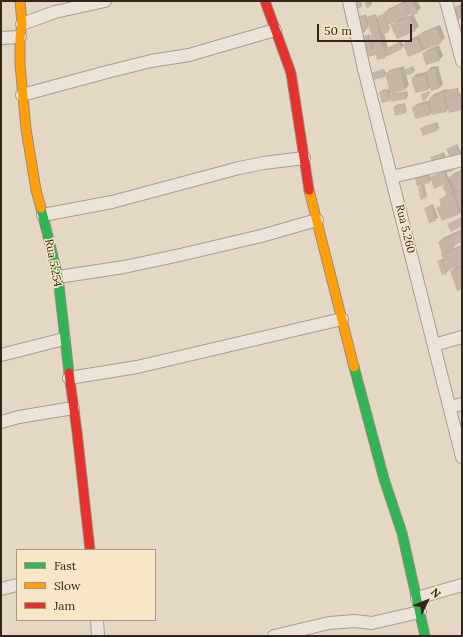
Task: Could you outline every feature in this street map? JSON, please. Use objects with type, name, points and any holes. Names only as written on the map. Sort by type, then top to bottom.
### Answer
[{"type":"street","name":"Rua 5.254","points":[[20,1],[22,24],[20,37],[22,95],[36,190],[58,277],[64,339],[90,549]]},
{"type":"street","points":[[22,24],[55,12],[105,1]]},
{"type":"street","points":[[265,1],[291,74],[308,186],[363,402],[384,479],[402,533],[425,636]]},
{"type":"street","name":"Rua 5.260","points":[[349,1],[364,69],[462,457]]},
{"type":"street","points":[[446,1],[462,61]]},
{"type":"street","points":[[22,95],[114,70],[189,55],[276,30]]},
{"type":"street","points":[[1,38],[20,37]]},
{"type":"street","points":[[43,216],[112,202],[239,168],[304,158]]},
{"type":"street","points":[[392,177],[462,160]]},
{"type":"street","points":[[58,277],[124,267],[180,255],[261,236],[317,220]]},
{"type":"street","points":[[69,378],[137,367],[342,319]]},
{"type":"street","points":[[434,345],[462,337]]},
{"type":"street","points":[[1,355],[64,339]]},
{"type":"street","points":[[450,407],[462,404]]},
{"type":"street","points":[[1,422],[73,408]]},
{"type":"street","points":[[1,589],[16,585]]},
{"type":"street","points":[[417,598],[462,585]]},
{"type":"street","points":[[274,636],[328,623],[355,621],[372,623],[420,612]]},
{"type":"street","points":[[97,621],[98,636]]},
{"type":"building","points":[[404,1],[415,1],[412,2],[418,13],[411,16]]},
{"type":"building","points":[[360,2],[361,8],[354,10],[352,4]]},
{"type":"building","points":[[365,2],[369,2],[370,7],[366,8]]},
{"type":"building","points":[[404,3],[409,15],[389,25],[383,13]]},
{"type":"building","points":[[459,5],[461,12],[462,11],[462,18],[457,20],[453,8]]},
{"type":"building","points":[[364,15],[368,28],[365,29],[365,32],[360,33],[356,21],[360,20],[359,16]]},
{"type":"building","points":[[375,15],[379,32],[371,34],[366,17]]},
{"type":"building","points":[[384,15],[389,32],[382,35],[377,17]]},
{"type":"building","points":[[409,17],[416,31],[397,39],[390,25]]},
{"type":"building","points":[[436,28],[442,43],[424,50],[418,35]]},
{"type":"building","points":[[379,33],[386,58],[377,60],[376,55],[368,57],[367,51],[374,49],[370,35]]},
{"type":"building","points":[[367,35],[372,49],[366,51],[362,37]]},
{"type":"building","points":[[417,38],[423,51],[408,57],[403,44]]},
{"type":"building","points":[[399,42],[402,49],[388,56],[385,49]]},
{"type":"building","points":[[435,49],[440,61],[426,65],[422,53]]},
{"type":"building","points":[[411,67],[414,73],[405,76],[403,70]]},
{"type":"building","points":[[400,69],[405,90],[390,94],[385,73]]},
{"type":"building","points":[[435,69],[439,89],[431,91],[426,71]]},
{"type":"building","points":[[383,70],[385,77],[373,80],[371,73]]},
{"type":"building","points":[[425,75],[429,90],[415,93],[411,78]]},
{"type":"building","points":[[456,89],[458,96],[445,98],[444,92]]},
{"type":"building","points":[[387,90],[390,101],[382,103],[379,92]]},
{"type":"building","points":[[405,92],[407,99],[391,102],[390,95]]},
{"type":"building","points":[[428,92],[429,96],[425,97],[426,100],[423,101],[421,94]]},
{"type":"building","points":[[443,92],[447,112],[432,115],[429,98]]},
{"type":"building","points":[[460,96],[462,110],[449,113],[446,99]]},
{"type":"building","points":[[428,103],[431,115],[415,119],[412,107]]},
{"type":"building","points":[[404,104],[406,113],[395,116],[393,107]]},
{"type":"building","points":[[435,123],[437,131],[423,136],[420,128]]},
{"type":"building","points":[[456,145],[461,156],[451,160],[446,149]]},
{"type":"building","points":[[442,153],[445,160],[433,165],[430,157]]},
{"type":"building","points":[[452,165],[453,171],[446,173],[445,167]]},
{"type":"building","points":[[462,171],[462,189],[456,192],[449,177]]},
{"type":"building","points":[[444,172],[448,183],[434,189],[430,177]]},
{"type":"building","points":[[427,174],[430,183],[417,187],[415,178]]},
{"type":"building","points":[[449,183],[453,192],[447,195],[442,187]]},
{"type":"building","points":[[423,186],[424,192],[419,193],[418,188]]},
{"type":"building","points":[[462,191],[462,209],[460,209],[454,194]]},
{"type":"building","points":[[424,192],[426,198],[421,200],[419,194]]},
{"type":"building","points":[[452,193],[460,214],[442,221],[436,208],[441,206],[439,199]]},
{"type":"building","points":[[431,205],[436,221],[429,223],[424,208]]},
{"type":"building","points":[[462,217],[462,226],[451,232],[447,224]]},
{"type":"building","points":[[460,232],[462,242],[452,246],[453,249],[442,253],[438,242]]},
{"type":"building","points":[[462,247],[462,265],[447,271],[441,254]]},
{"type":"building","points":[[442,259],[447,274],[442,275],[437,261]]},
{"type":"building","points":[[462,267],[462,289],[457,291],[450,271]]},
{"type":"traffic: fast","points":[[41,208],[58,277],[69,373]]},
{"type":"traffic: fast","points":[[354,367],[384,479],[402,533],[425,636]]},
{"type":"traffic: slow","points":[[20,1],[22,24],[20,37],[20,65],[26,129],[36,190],[41,208]]},
{"type":"traffic: slow","points":[[309,190],[354,367]]},
{"type":"traffic: jam","points":[[265,1],[291,73],[309,190]]},
{"type":"traffic: jam","points":[[69,373],[90,549]]}]
